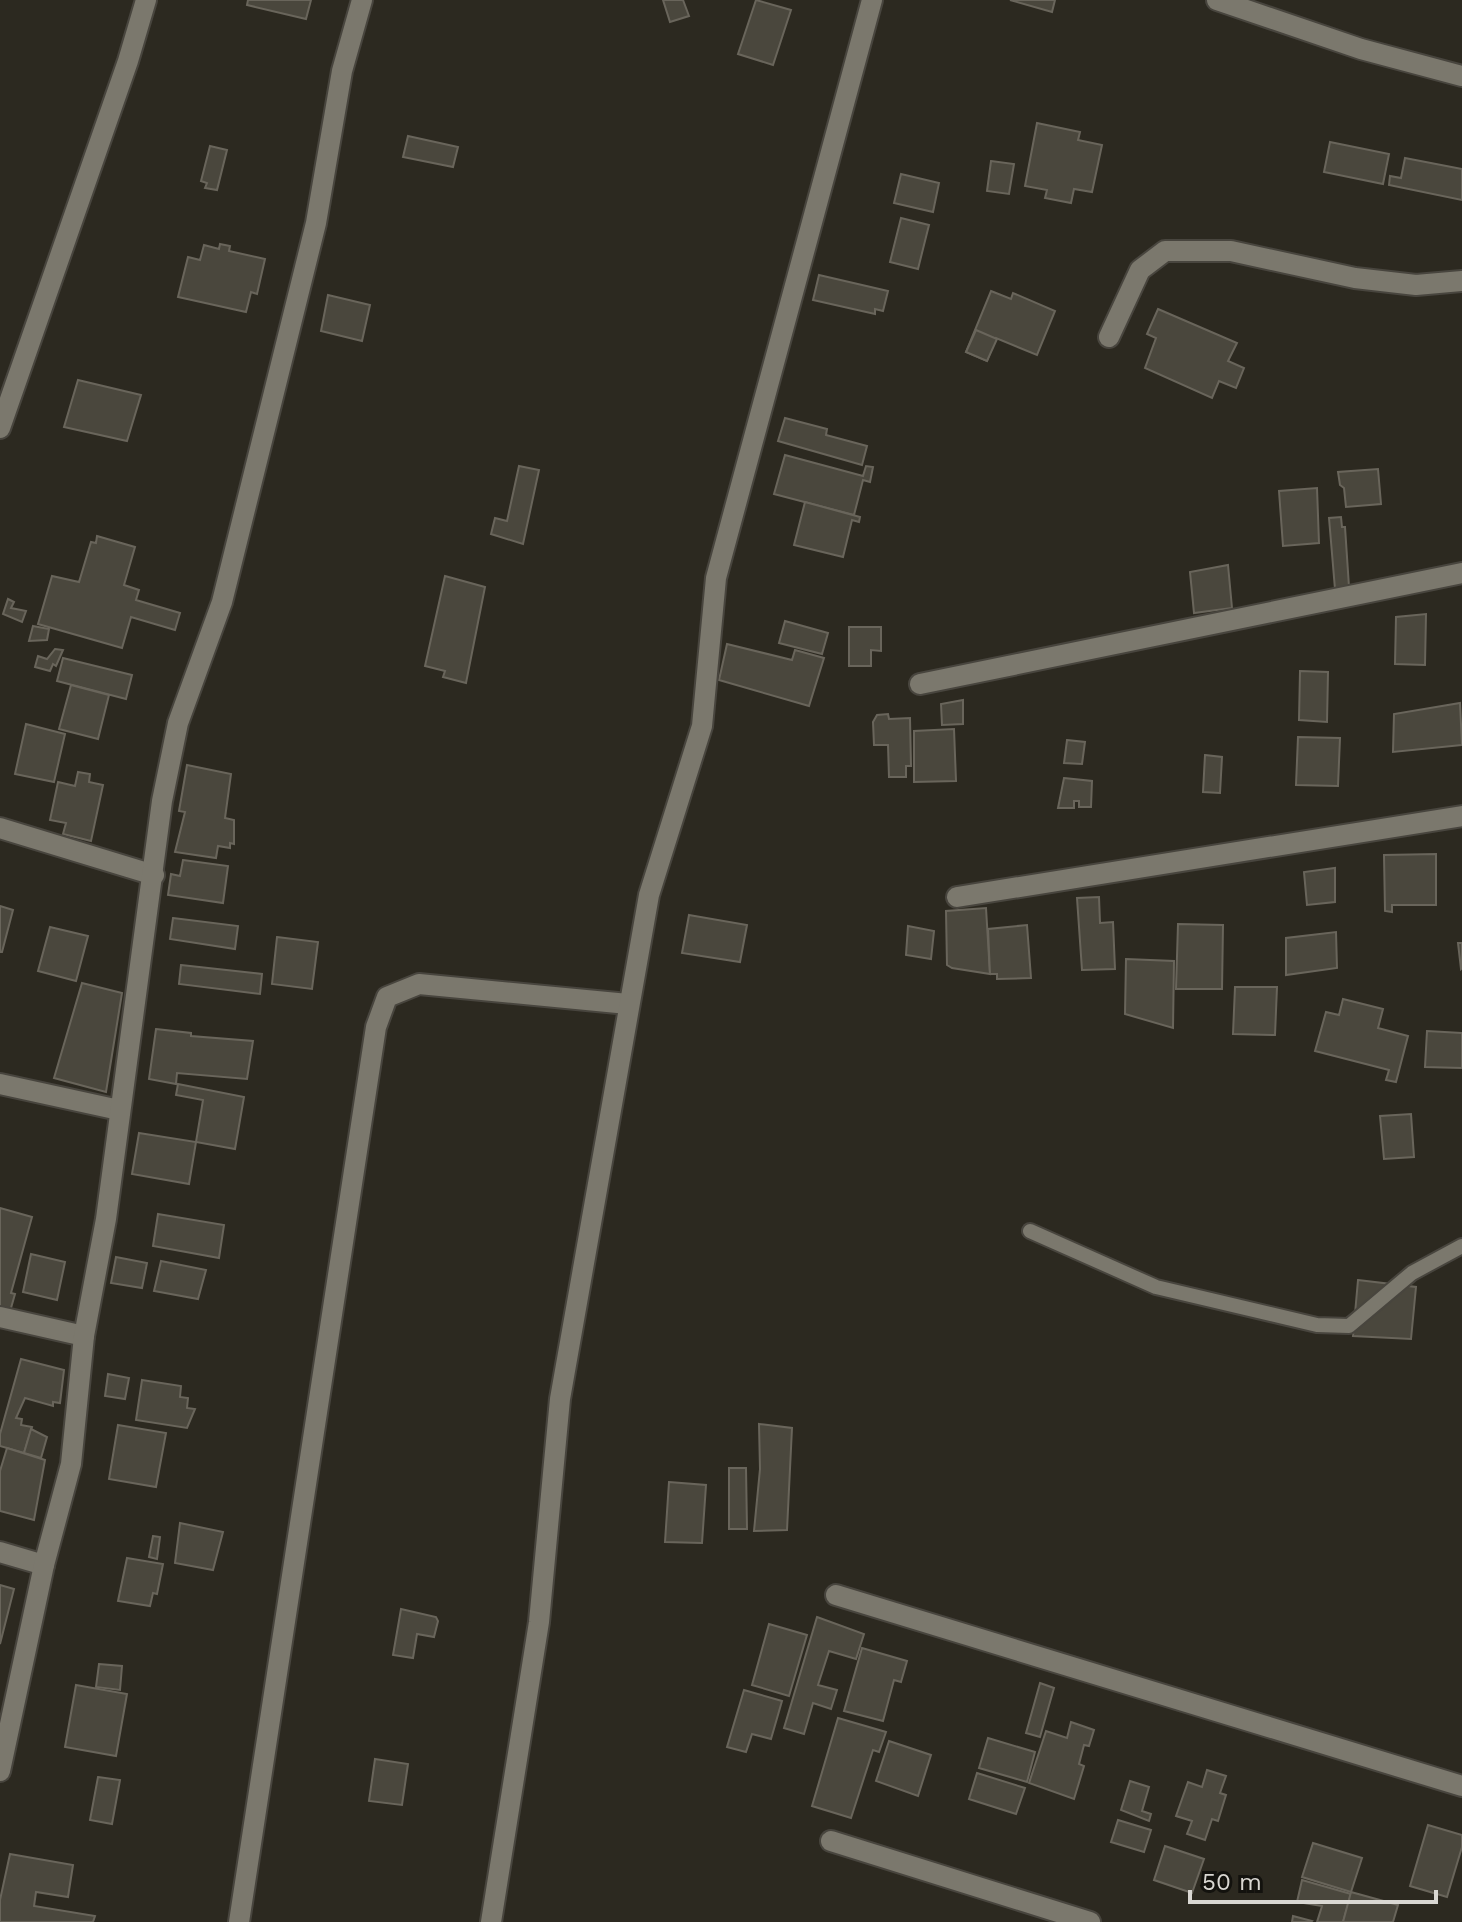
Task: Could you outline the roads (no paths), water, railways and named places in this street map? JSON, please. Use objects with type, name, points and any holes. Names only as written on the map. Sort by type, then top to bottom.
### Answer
[{"type":"street","points":[[0,428],[146,0]]},
{"type":"street","points":[[0,1771],[44,1565],[71,1464],[84,1336],[106,1219],[162,801],[178,723],[225,587],[316,223],[342,71],[362,0]]},
{"type":"street","points":[[491,1922],[539,1622],[560,1399],[649,895],[702,726],[716,578],[872,0]]},
{"type":"street","points":[[1217,0],[1361,49],[1462,76]]},
{"type":"street","points":[[1109,337],[1140,270],[1165,251],[1231,251],[1355,278],[1416,285],[1462,281]]},
{"type":"street","points":[[920,684],[1462,573]]},
{"type":"street","points":[[957,897],[1462,816]]},
{"type":"street","points":[[0,828],[154,875]]},
{"type":"street","points":[[239,1922],[376,1027],[387,997],[419,984],[628,1004]]},
{"type":"street","points":[[0,1084],[119,1110]]},
{"type":"street","points":[[0,1317],[84,1336]]},
{"type":"street","points":[[0,1552],[44,1565]]},
{"type":"street","points":[[836,1595],[1462,1786]]},
{"type":"street","points":[[831,1841],[1090,1922]]},
{"type":"lane","points":[[1030,1231],[1156,1287],[1317,1325],[1349,1326],[1412,1273],[1462,1246]]}]
